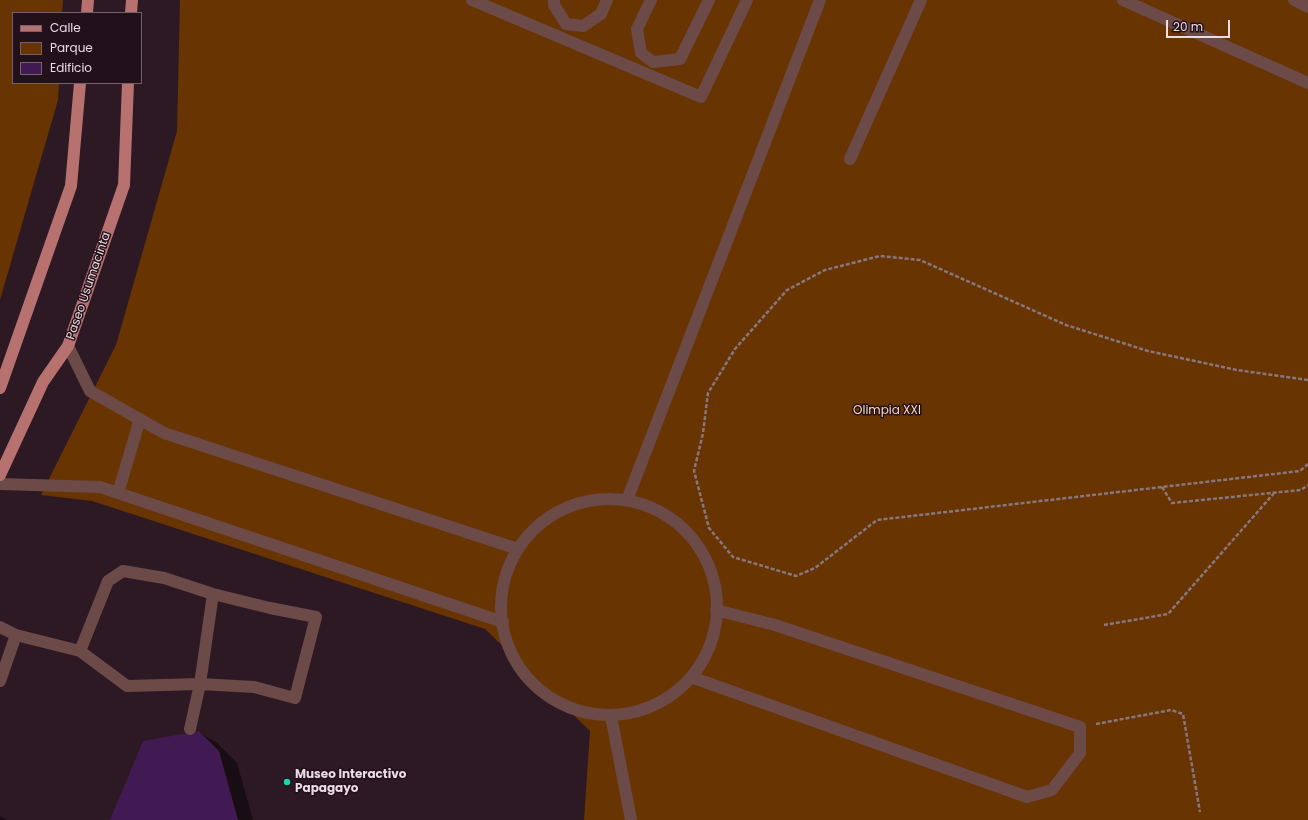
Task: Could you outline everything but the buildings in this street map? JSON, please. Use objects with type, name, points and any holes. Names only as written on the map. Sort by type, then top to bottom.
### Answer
[{"type":"main road","points":[[86,12],[88,0]]},
{"type":"main road","points":[[131,12],[132,0]]},
{"type":"main road","points":[[0,388],[71,186],[80,84]]},
{"type":"main road","name":"Paseo Usumacinta","points":[[0,475],[43,382],[68,346],[124,185],[128,84]]},
{"type":"lane","points":[[472,0],[701,97],[746,0]]},
{"type":"lane","points":[[554,0],[554,5],[566,24],[583,26],[601,14],[607,0]]},
{"type":"lane","points":[[651,0],[637,29],[641,53],[653,62],[680,59],[709,0]]},
{"type":"lane","points":[[627,500],[820,0]]},
{"type":"lane","points":[[850,159],[921,0]]},
{"type":"lane","points":[[1123,0],[1308,83]]},
{"type":"lane","points":[[1294,0],[1308,7]]},
{"type":"lane","points":[[68,346],[90,391],[164,433],[518,549]]},
{"type":"lane","points":[[118,493],[140,419]]},
{"type":"lane","points":[[0,484],[100,487],[503,622]]},
{"type":"lane","points":[[614,498],[627,500],[648,505],[680,524],[704,553],[716,588],[717,626],[704,662],[680,690],[648,709],[611,716],[577,711],[546,696],[521,671],[506,640],[503,622],[501,605],[506,571],[523,540],[548,516],[580,502],[614,498]]},
{"type":"lane","points":[[0,627],[16,635],[80,651],[127,686],[200,684],[254,687],[295,698],[316,616],[270,608],[213,594],[164,578],[123,571],[108,581],[80,651]]},
{"type":"lane","points":[[190,729],[200,684],[213,594]]},
{"type":"lane","points":[[691,677],[1027,797],[1052,790],[1080,753],[1080,727],[775,625],[716,610]]},
{"type":"lane","points":[[0,681],[16,635]]},
{"type":"lane","points":[[611,716],[631,820]]},
{"type":"path","points":[[1308,380],[1237,370],[1148,351],[1066,325],[920,260],[880,256],[825,270],[787,290],[735,349],[708,393],[703,433],[694,471],[709,528],[733,557],[796,576],[815,568],[877,520],[1300,471],[1308,464]]},
{"type":"path","points":[[1161,487],[1172,503],[1301,490],[1308,485]]},
{"type":"path","points":[[1104,625],[1168,614],[1275,492]]},
{"type":"path","points":[[1080,727],[1171,710],[1183,714],[1200,812]]},
{"type":"green space","points":[[0,0],[63,0],[62,12],[12,12],[12,84],[59,84],[58,100],[0,300]]},
{"type":"green space","name":"Olimpia XXI","points":[[180,0],[1308,0],[1308,820],[584,820],[590,731],[485,629],[92,501],[41,495],[116,345],[177,131]]},
{"type":"place","name":"Museo Interactivo Papagayo","points":[[287,782]]}]
